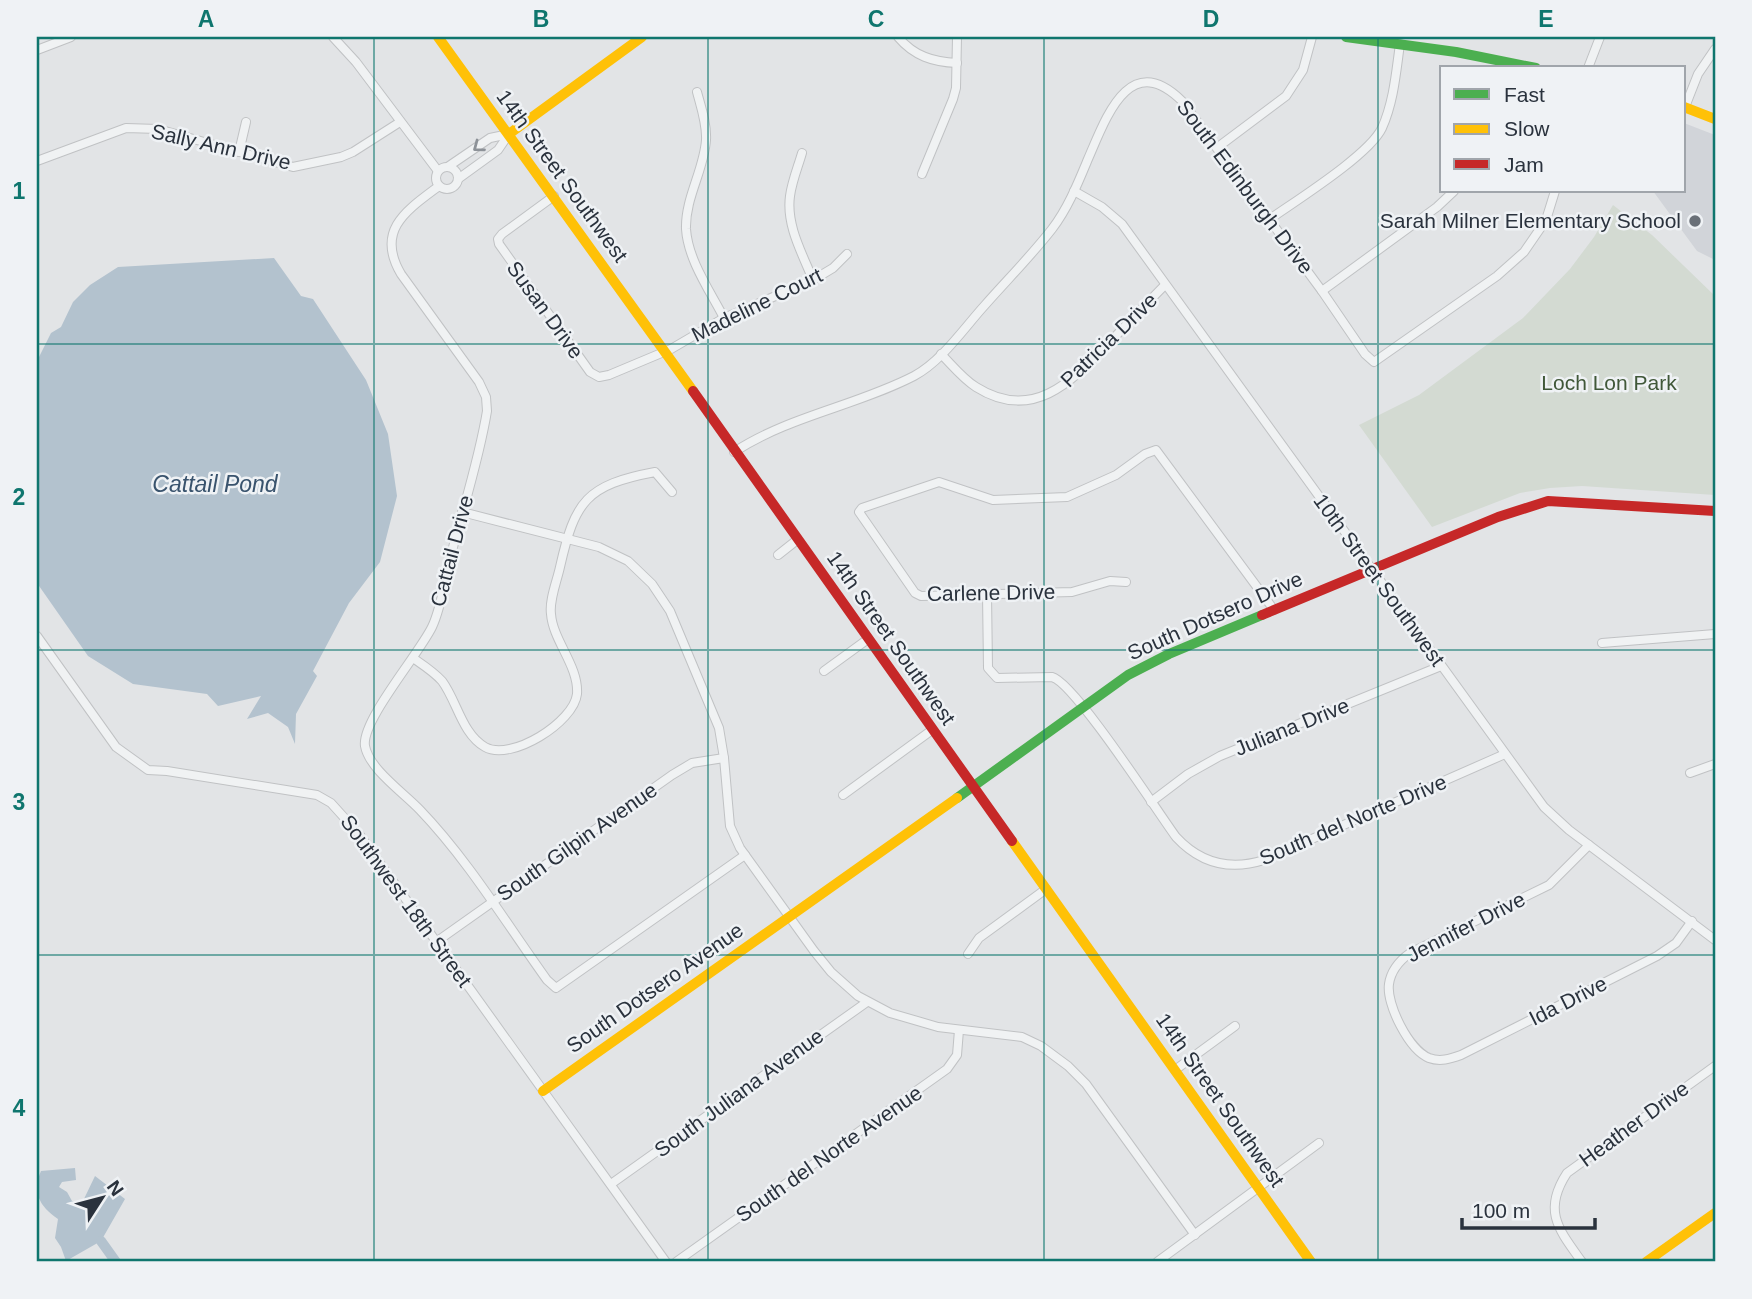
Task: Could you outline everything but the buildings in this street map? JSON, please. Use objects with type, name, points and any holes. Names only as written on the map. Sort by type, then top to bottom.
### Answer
[{"type":"street","points":[[37,50],[71,37]]},
{"type":"street","points":[[333,37],[356,62],[438,171]]},
{"type":"street","name":"14th Street Southwest","points":[[438,37],[554,196],[1311,1262]]},
{"type":"street","points":[[509,134],[490,138],[438,171],[436,177],[439,186],[450,188],[498,150],[509,134],[642,37]]},
{"type":"street","points":[[898,37],[905,46],[926,58],[957,63]]},
{"type":"street","points":[[922,173],[953,99],[957,37]]},
{"type":"street","points":[[1218,147],[1286,96],[1303,70],[1312,37]]},
{"type":"street","points":[[1346,37],[1400,44],[1516,66]]},
{"type":"street","points":[[1589,66],[1600,37]]},
{"type":"street","points":[[1270,219],[1358,155],[1377,136],[1393,94],[1400,44]]},
{"type":"street","points":[[1686,102],[1698,74],[1715,49]]},
{"type":"street","name":"South Edinburgh Drive","points":[[734,452],[761,436],[918,374],[941,354],[1051,230],[1074,191],[1111,108],[1126,91],[1143,82],[1156,83],[1172,91],[1218,147],[1371,361],[1377,362],[1497,276],[1524,252],[1546,220],[1555,192]]},
{"type":"street","points":[[697,92],[706,126],[706,142],[688,208],[686,231],[695,261],[724,318]]},
{"type":"street","points":[[1686,108],[1715,119]]},
{"type":"street","points":[[239,152],[246,122]]},
{"type":"street","name":"Sally Ann Drive","points":[[37,161],[103,135],[136,127],[158,129],[293,167],[316,164],[354,152],[400,122]]},
{"type":"street","points":[[802,153],[790,193],[789,216],[813,280]]},
{"type":"street","points":[[449,166],[456,171],[458,179]]},
{"type":"street","name":"Cattail Drive","points":[[439,186],[400,218],[395,226],[391,246],[393,258],[401,274],[479,382],[486,397],[486,419],[434,621],[372,719],[365,737],[365,746],[378,769],[433,825],[493,902]]},
{"type":"street","name":"10th Street Southwest","points":[[1074,191],[1102,207],[1122,224],[1544,807],[1589,845],[1715,940]]},
{"type":"street","points":[[1322,291],[1437,207],[1453,192]]},
{"type":"street","name":"Susan Drive","points":[[554,196],[502,234],[498,239],[501,249],[594,375],[609,375],[664,352]]},
{"type":"street","name":"Madeline Court","points":[[664,352],[724,318],[813,280],[833,268],[847,254]]},
{"type":"street","name":"Patricia Drive","points":[[941,354],[971,383],[993,395],[1028,400],[1045,396],[1074,379],[1165,285]]},
{"type":"street","name":"Carlene Drive","points":[[1126,582],[1110,581],[1072,592],[917,595],[860,517],[860,510],[939,482],[993,500],[1067,496],[1116,475],[1154,449],[1161,454],[1274,610]]},
{"type":"street","points":[[413,658],[441,680],[472,737],[490,750],[520,748],[570,712],[577,693],[575,676],[550,614],[566,540],[576,513],[592,494],[603,486],[632,476],[654,472],[672,492]]},
{"type":"street","name":"South Dotsero Drive","points":[[790,917],[1138,670],[1169,654],[1498,517],[1548,501],[1715,511]]},
{"type":"street","points":[[462,513],[599,547],[636,567],[658,592],[670,611],[719,728],[730,826],[745,855],[831,972],[867,1002],[912,1021],[959,1030],[1022,1037],[1041,1046],[1068,1066],[1086,1084],[1195,1235]]},
{"type":"street","points":[[778,555],[797,540]]},
{"type":"street","name":"South del Norte Drive","points":[[987,594],[988,668],[993,677],[1057,678],[1084,708],[1176,837],[1194,854],[1215,863],[1240,866],[1277,855],[1505,754]]},
{"type":"street","points":[[1602,643],[1715,634]]},
{"type":"street","name":"Southwest 18th Street","points":[[37,636],[116,747],[148,770],[317,795],[331,803],[359,834],[666,1262]]},
{"type":"street","points":[[824,671],[868,639]]},
{"type":"street","name":"Juliana Drive","points":[[1151,802],[1188,774],[1220,756],[1441,666]]},
{"type":"street","points":[[843,795],[932,730]]},
{"type":"street","name":"South Gilpin Avenue","points":[[436,942],[672,775],[692,764],[724,758]]},
{"type":"street","points":[[1690,773],[1715,764]]},
{"type":"street","name":"Jennifer Drive","points":[[1432,1059],[1414,1048],[1391,1003],[1388,986],[1394,968],[1410,953],[1549,885],[1589,845]]},
{"type":"street","points":[[493,902],[547,980],[553,987],[559,988],[745,855]]},
{"type":"street","points":[[968,954],[979,938],[1046,889]]},
{"type":"street","name":"South Dotsero Avenue","points":[[543,1091],[790,917]]},
{"type":"street","name":"Ida Drive","points":[[1432,1059],[1444,1060],[1461,1055],[1657,956],[1676,943],[1692,921]]},
{"type":"street","name":"South Juliana Avenue","points":[[611,1184],[867,1002]]},
{"type":"street","points":[[1175,1070],[1235,1026]]},
{"type":"street","name":"South del Norte Avenue","points":[[676,1262],[947,1069],[957,1055],[959,1030]]},
{"type":"street","name":"Heather Drive","points":[[1582,1262],[1556,1221],[1556,1192],[1567,1173],[1715,1066]]},
{"type":"street","points":[[1157,1262],[1319,1143]]},
{"type":"street","points":[[1646,1262],[1715,1213]]},
{"type":"shaded area","name":"Sarah Milner Elementary School","points":[[1686,124],[1715,135],[1715,260],[1697,251],[1654,192],[1686,192]]},
{"type":"green space","name":"Loch Lon Park","points":[[1613,205],[1652,235],[1715,296],[1715,495],[1582,486],[1550,488],[1520,493],[1432,527],[1359,425],[1419,395],[1523,318],[1570,269]]},
{"type":"water","name":"Cattail Pond","points":[[274,258],[301,296],[313,299],[366,380],[388,434],[397,496],[380,562],[349,603],[313,671],[317,676],[296,714],[295,744],[288,727],[268,713],[247,719],[261,696],[218,706],[207,694],[133,684],[88,656],[37,583],[37,361],[51,333],[61,327],[73,302],[90,285],[118,267]]},
{"type":"water","points":[[75,1168],[76,1180],[62,1182],[59,1187],[67,1192],[72,1201],[83,1201],[95,1176],[125,1199],[101,1241],[66,1261],[55,1238],[58,1219],[42,1204],[37,1186],[41,1171]]},
{"type":"waterway","points":[[101,1241],[116,1262]]},
{"type":"traffic: fast","points":[[1346,37],[1456,52],[1526,66]]},
{"type":"traffic: fast","points":[[957,798],[1128,675],[1169,654],[1262,615]]},
{"type":"traffic: slow","points":[[438,37],[693,391]]},
{"type":"traffic: slow","points":[[509,134],[642,37]]},
{"type":"traffic: slow","points":[[1686,108],[1715,119]]},
{"type":"traffic: slow","points":[[543,1091],[957,798]]},
{"type":"traffic: slow","points":[[1012,841],[1311,1262]]},
{"type":"traffic: slow","points":[[1646,1262],[1715,1213]]},
{"type":"traffic: jam","points":[[693,391],[1012,841]]},
{"type":"traffic: jam","points":[[1262,615],[1498,517],[1548,501],[1715,511]]},
{"type":"place","name":"Sarah Milner Elementary School","points":[[1695,221]]}]
